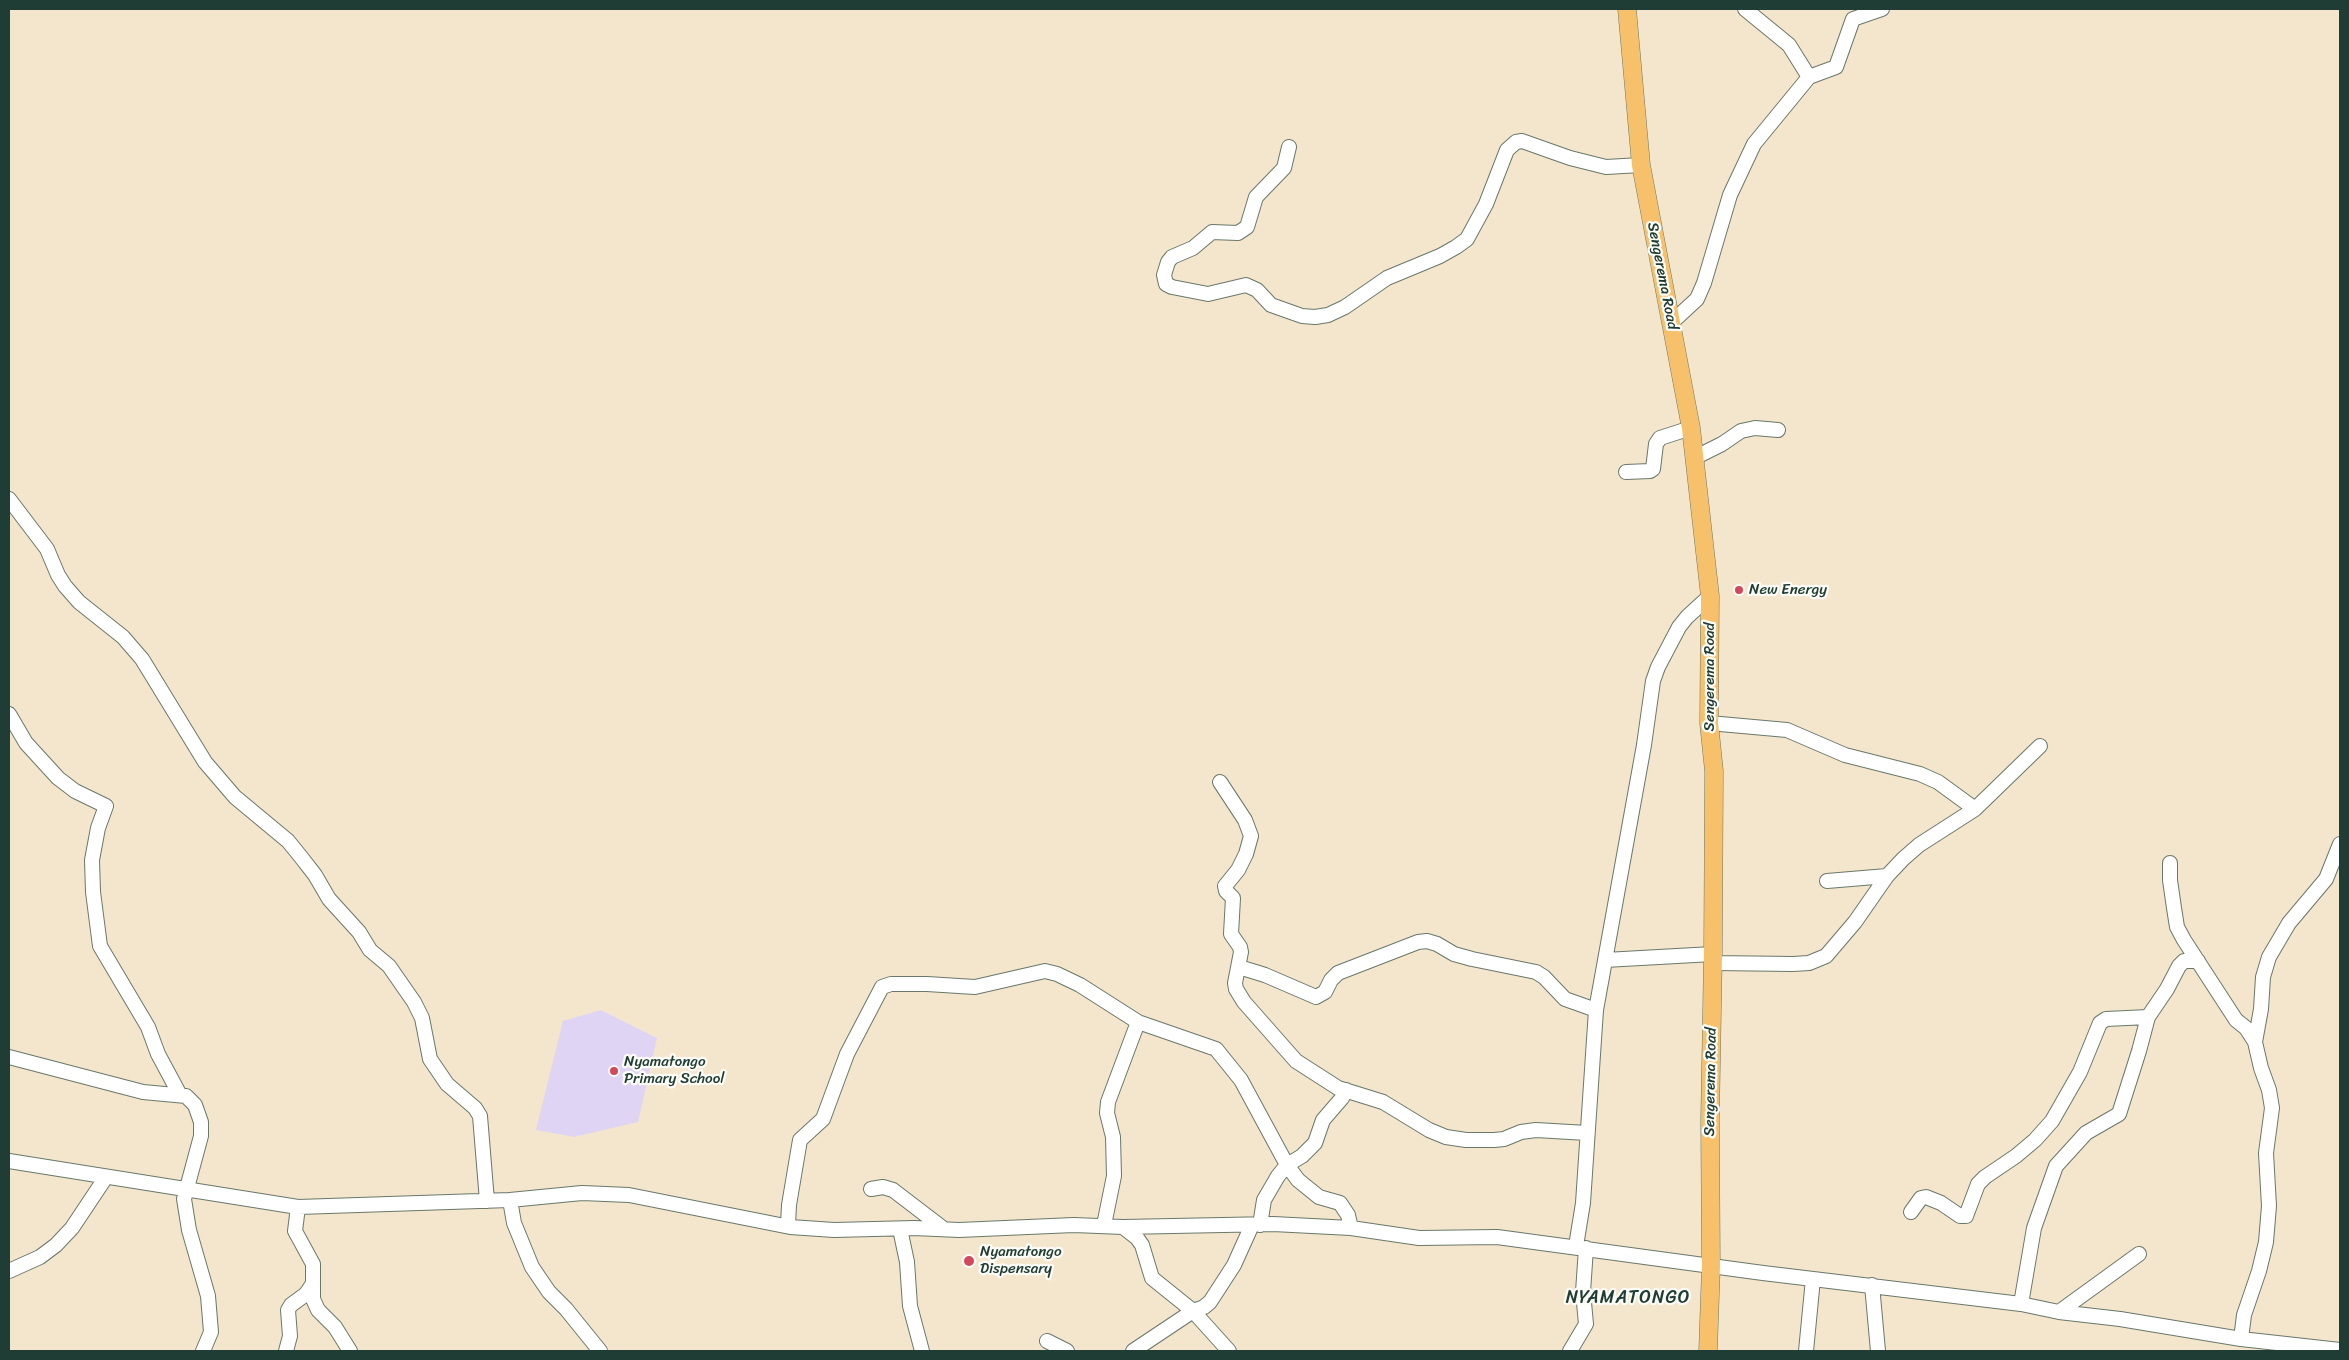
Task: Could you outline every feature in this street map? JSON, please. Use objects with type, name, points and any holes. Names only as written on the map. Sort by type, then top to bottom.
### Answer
[{"type":"main road","name":"Sengerema Road","points":[[1627,9],[1641,165],[1696,457],[1710,596],[1708,723],[1714,771],[1710,1120],[1711,1266],[1708,1351]]},
{"type":"street","points":[[1745,9],[1788,45],[1809,77]]},
{"type":"street","points":[[1670,323],[1697,298],[1704,283],[1730,195],[1754,144],[1809,77],[1836,67],[1853,19],[1882,9]]},
{"type":"street","points":[[1290,147],[1284,168],[1256,197],[1247,227],[1238,233],[1212,232],[1193,248],[1172,257],[1168,262],[1164,275],[1166,284],[1178,289],[1208,294],[1240,286],[1249,286],[1271,305],[1302,316],[1315,318],[1328,315],[1344,307],[1387,278],[1440,256],[1456,248],[1467,239],[1486,204],[1507,150],[1516,142],[1522,141],[1570,158],[1606,167],[1641,165]]},
{"type":"street","points":[[1626,472],[1650,471],[1653,469],[1656,444],[1660,438],[1691,428]]},
{"type":"street","points":[[1696,457],[1722,444],[1741,431],[1755,428],[1778,430]]},
{"type":"street","points":[[9,499],[44,545],[65,586],[79,602],[124,637],[142,659],[205,762],[235,797],[288,842],[315,875],[329,899],[356,928],[370,950],[389,966],[414,1002],[422,1018],[430,1059],[446,1084],[475,1108],[480,1116],[487,1201]]},
{"type":"street","points":[[1570,1351],[1586,1324],[1582,1292],[1581,1247],[1596,1010],[1644,745],[1653,681],[1658,667],[1679,627],[1710,596]]},
{"type":"street","points":[[9,714],[26,743],[58,778],[75,791],[106,806],[98,828],[92,860],[93,892],[100,946],[148,1027],[158,1054],[180,1095]]},
{"type":"street","points":[[1708,723],[1787,730],[1845,755],[1920,774],[1938,782],[1975,809]]},
{"type":"street","points":[[1605,960],[1713,959],[1793,964],[1809,963],[1826,956],[1855,922],[1887,876],[1919,846],[1975,809],[2040,746]]},
{"type":"street","points":[[1220,782],[1245,820],[1251,836],[1246,854],[1238,870],[1225,886],[1226,891],[1233,898],[1231,934],[1240,947],[1239,966],[1235,983],[1244,1002],[1296,1061],[1330,1083],[1383,1102],[1428,1130],[1446,1137],[1466,1140],[1504,1139],[1521,1132],[1536,1130],[1587,1133]]},
{"type":"street","points":[[2240,1345],[2244,1314],[2260,1271],[2266,1242],[2269,1206],[2266,1153],[2272,1108],[2269,1090],[2260,1068],[2255,1042],[2261,1009],[2263,977],[2269,957],[2289,923],[2326,879],[2340,844]]},
{"type":"street","points":[[2170,863],[2170,880],[2177,927],[2236,1020],[2246,1028],[2255,1042]]},
{"type":"street","points":[[1828,881],[1887,876]]},
{"type":"street","points":[[1239,966],[1316,997],[1325,992],[1331,980],[1338,973],[1418,942],[1427,941],[1462,956],[1536,972],[1544,977],[1565,999],[1596,1010]]},
{"type":"street","points":[[2021,1304],[2034,1228],[2056,1166],[2086,1133],[2119,1114],[2140,1051],[2148,1017],[2168,989],[2179,966],[2184,961],[2198,961]]},
{"type":"street","points":[[790,1227],[788,1225],[789,1205],[800,1140],[823,1119],[848,1054],[884,986],[927,984],[975,987],[1048,971],[1080,985],[1138,1022],[1216,1049],[1240,1080],[1287,1165],[1298,1180],[1319,1197],[1340,1203],[1348,1215],[1351,1228]]},
{"type":"street","points":[[1911,1212],[1921,1198],[1926,1197],[1941,1203],[1960,1216],[1966,1216],[1978,1184],[1984,1177],[2016,1156],[2052,1121],[2080,1072],[2100,1023],[2106,1020],[2148,1017]]},
{"type":"street","points":[[1104,1225],[1114,1176],[1113,1137],[1107,1113],[1108,1102],[1138,1022]]},
{"type":"street","points":[[9,1057],[143,1092],[180,1095],[190,1099],[195,1105],[201,1122],[198,1148],[184,1199],[189,1230],[206,1288],[211,1327],[210,1338],[203,1351]]},
{"type":"street","points":[[1142,1349],[1193,1311],[1204,1307],[1210,1302],[1224,1282],[1256,1225],[1264,1200],[1278,1176],[1287,1165],[1302,1156],[1315,1143],[1323,1120],[1342,1098],[1346,1090]]},
{"type":"street","points":[[9,1161],[106,1178],[298,1207],[510,1200],[582,1193],[629,1195],[790,1227],[834,1230],[914,1228],[946,1231],[1191,1224],[1351,1228],[1419,1238],[1497,1237],[1711,1266],[2021,1304],[2059,1312],[2120,1319],[2224,1336],[2240,1345],[2340,1350]]},
{"type":"street","points":[[9,1271],[40,1257],[56,1244],[72,1228],[106,1178]]},
{"type":"street","points":[[871,1189],[883,1187],[893,1190],[924,1216],[946,1231]]},
{"type":"street","points":[[510,1200],[514,1223],[532,1267],[549,1292],[566,1309],[600,1351]]},
{"type":"street","points":[[298,1207],[296,1231],[313,1264],[312,1296],[315,1303],[335,1327],[350,1351]]},
{"type":"street","points":[[1123,1227],[1142,1245],[1152,1278],[1193,1311],[1228,1351]]},
{"type":"street","points":[[900,1229],[907,1262],[910,1306],[922,1351]]},
{"type":"street","points":[[2059,1312],[2139,1254]]},
{"type":"street","points":[[1806,1351],[1813,1279]]},
{"type":"street","points":[[286,1351],[290,1336],[288,1310],[290,1305],[306,1294],[312,1285]]},
{"type":"street","points":[[1872,1285],[1878,1351]]},
{"type":"street","points":[[1047,1341],[1067,1351]]},
{"type":"shaded area","points":[[601,1010],[657,1038],[638,1122],[574,1137],[536,1130],[563,1021]]},
{"type":"place","name":"New Energy","points":[[1739,590]]},
{"type":"place","name":"Nyamatongo Primary School","points":[[614,1071]]},
{"type":"place","name":"Nyamatongo Dispensary","points":[[969,1261]]},
{"type":"district","name":"NYAMATONGO","points":[[1628,1298]]}]
